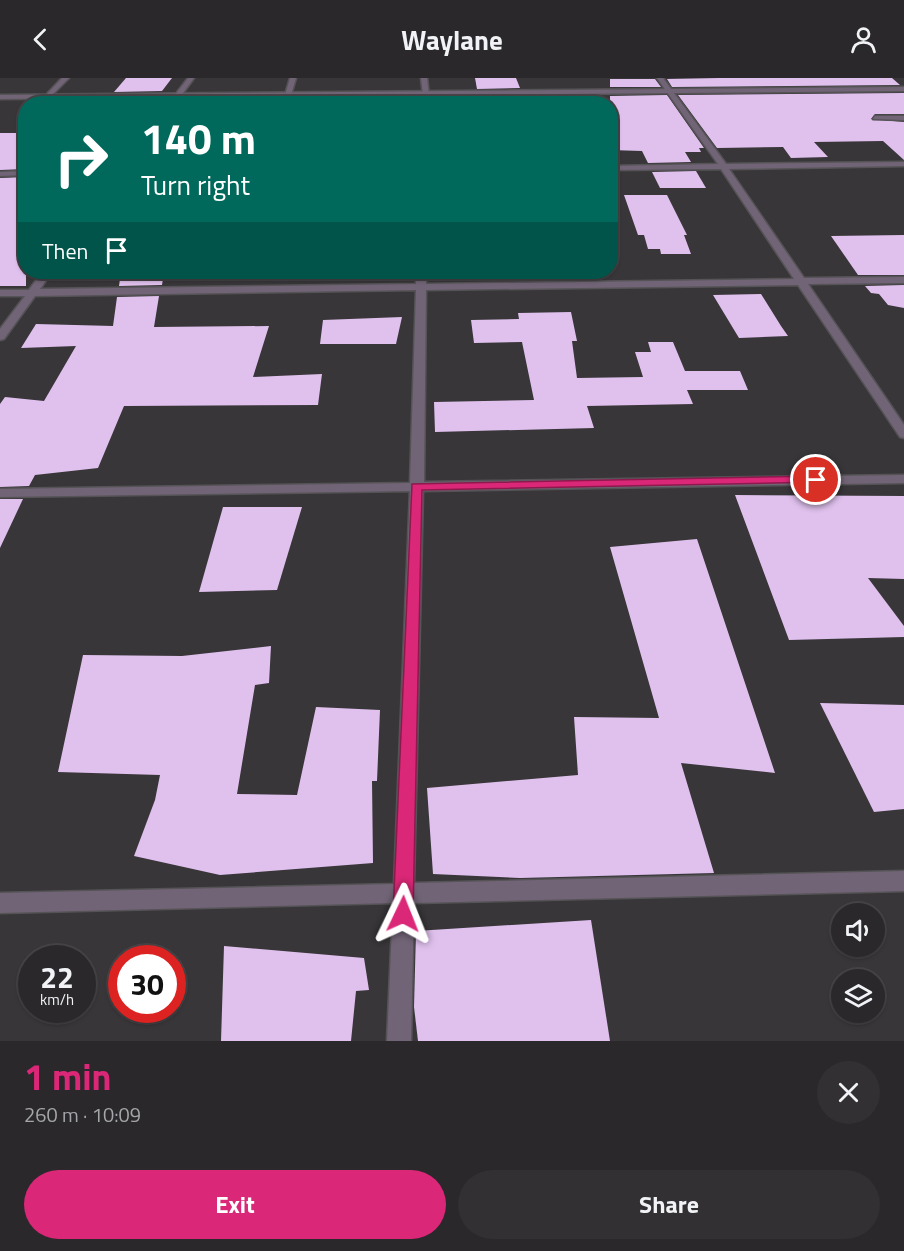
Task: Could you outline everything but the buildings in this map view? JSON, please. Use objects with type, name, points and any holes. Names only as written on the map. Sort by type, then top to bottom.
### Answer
[{"type":"street","points":[[48,96],[66,78]]},
{"type":"street","points":[[177,96],[191,78]]},
{"type":"street","points":[[288,95],[293,78]]},
{"type":"street","points":[[423,78],[426,96]]},
{"type":"street","points":[[660,78],[723,166],[904,434]]},
{"type":"street","points":[[177,96],[904,88]]},
{"type":"street","points":[[0,98],[18,98]]},
{"type":"street","points":[[875,118],[904,118]]},
{"type":"street","points":[[618,168],[904,164]]},
{"type":"street","points":[[0,174],[18,174]]},
{"type":"street","points":[[0,337],[42,279]]},
{"type":"street","points":[[399,1041],[421,279]]},
{"type":"street","points":[[0,293],[421,279],[904,279]]},
{"type":"street","points":[[0,493],[904,479]]},
{"type":"street","points":[[0,903],[904,881]]},
{"type":"route","points":[[403,914],[416,487],[816,480]]}]
